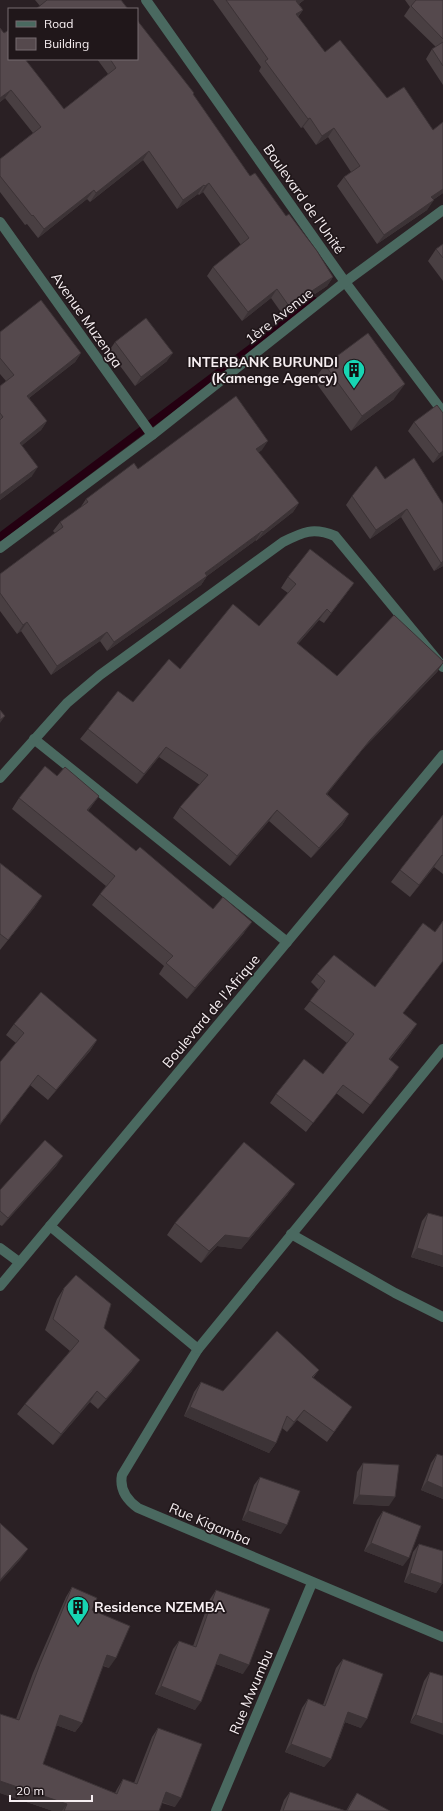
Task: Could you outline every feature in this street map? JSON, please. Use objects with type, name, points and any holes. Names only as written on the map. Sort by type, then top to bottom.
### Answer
[{"type":"street","name":"Boulevard de l'Unité","points":[[146,0],[345,282],[443,412]]},
{"type":"street","name":"1ère Avenue","points":[[0,548],[152,435],[345,282],[443,210]]},
{"type":"street","name":"Avenue Muzenga","points":[[0,222],[152,435]]},
{"type":"street","points":[[0,778],[67,703],[100,675],[282,542],[305,531],[322,530],[335,536],[443,667]]},
{"type":"street","points":[[34,739],[287,942]]},
{"type":"street","name":"Boulevard de l'Afrique","points":[[0,1286],[443,755]]},
{"type":"street","name":"Rue Kigamba","points":[[443,1049],[198,1349],[122,1475],[120,1483],[130,1502],[138,1508],[312,1583],[443,1637]]},
{"type":"street","points":[[50,1226],[198,1349]]},
{"type":"street","points":[[291,1234],[395,1293],[443,1317]]},
{"type":"street","points":[[0,1248],[19,1262]]},
{"type":"street","name":"Rue Mwumbu","points":[[216,1811],[312,1583]]},
{"type":"building","points":[[47,0],[121,0],[127,8],[37,8]]},
{"type":"building","points":[[226,0],[297,0],[296,1],[303,10],[296,14],[325,52],[340,40],[387,98],[404,87],[433,130],[443,122],[443,189],[431,197],[434,200],[384,235],[344,177],[360,166],[334,128],[322,136],[310,118],[308,119],[265,61],[268,59]]},
{"type":"building","points":[[416,0],[443,0],[443,39],[411,6]]},
{"type":"building","points":[[138,21],[194,93],[193,94],[250,176],[255,173],[286,216],[289,214],[317,251],[333,277],[289,306],[277,289],[248,312],[213,267],[249,238],[209,183],[183,200],[149,151],[96,193],[94,190],[44,229],[0,176],[0,159],[41,127],[11,90],[0,98],[0,28],[4,33],[8,31],[8,60],[26,60],[64,109],[116,68],[111,60],[138,60]]},
{"type":"building","points":[[443,42],[443,66],[432,49]]},
{"type":"building","points":[[443,244],[443,258],[436,249]]},
{"type":"building","points":[[41,300],[81,353],[27,396],[47,421],[20,443],[38,467],[0,495],[0,420],[3,417],[0,413],[0,386],[14,375],[0,358],[0,332]]},
{"type":"building","points":[[146,318],[173,353],[141,377],[115,342]]},
{"type":"building","name":"INTERBANK BURUNDI (Kamenge Agency)","points":[[368,333],[405,384],[362,416],[325,365]]},
{"type":"building","points":[[236,396],[268,441],[256,449],[299,503],[263,532],[262,531],[205,573],[207,576],[114,642],[107,632],[57,666],[27,622],[23,625],[0,593],[0,574],[63,527],[60,522],[88,502],[86,499],[134,463],[138,469]]},
{"type":"building","points":[[437,405],[443,413],[443,451],[439,454],[414,422]]},
{"type":"building","points":[[414,458],[443,504],[443,561],[441,563],[407,509],[376,530],[352,496],[376,466],[385,479]]},
{"type":"building","points":[[310,549],[354,583],[331,613],[327,609],[297,643],[337,676],[394,615],[443,661],[443,663],[370,740],[326,794],[349,814],[319,848],[277,810],[237,856],[180,807],[208,775],[166,747],[144,774],[88,729],[118,691],[133,702],[169,659],[180,669],[233,604],[259,626],[296,584],[288,577]]},
{"type":"building","points":[[0,710],[5,716],[0,720]]},
{"type":"building","points":[[45,766],[57,776],[65,767],[99,796],[87,810],[136,851],[140,847],[213,909],[223,897],[252,922],[195,988],[166,963],[173,956],[100,894],[115,876],[19,798]]},
{"type":"building","points":[[443,815],[443,856],[442,855],[419,885],[400,870]]},
{"type":"building","points":[[0,863],[42,896],[8,940],[0,934]]},
{"type":"building","points":[[443,921],[443,961],[403,1013],[417,1024],[389,1059],[399,1067],[370,1105],[343,1085],[313,1123],[276,1094],[304,1059],[323,1074],[354,1034],[310,1001],[325,981],[317,974],[334,955],[375,987],[423,923],[435,932]]},
{"type":"building","points":[[41,992],[97,1040],[56,1090],[38,1075],[0,1124],[0,1062],[24,1033],[14,1024]]},
{"type":"building","points":[[45,1140],[63,1156],[8,1218],[0,1211],[0,1190]]},
{"type":"building","points":[[244,1142],[295,1184],[249,1238],[225,1235],[209,1251],[175,1223]]},
{"type":"building","points":[[428,1213],[443,1217],[443,1256],[417,1248]]},
{"type":"building","points":[[76,1275],[111,1304],[104,1328],[140,1360],[106,1399],[97,1391],[61,1434],[25,1404],[79,1341],[53,1319],[64,1288]]},
{"type":"building","points":[[277,1331],[319,1370],[312,1377],[352,1407],[334,1432],[304,1410],[294,1422],[287,1416],[276,1443],[190,1407],[201,1382],[223,1391]]},
{"type":"building","points":[[437,1454],[443,1456],[443,1488],[427,1481]]},
{"type":"building","points":[[363,1463],[399,1465],[395,1497],[359,1495]]},
{"type":"building","points":[[260,1477],[300,1491],[287,1525],[248,1511]]},
{"type":"building","points":[[383,1511],[421,1526],[409,1558],[371,1543]]},
{"type":"building","points":[[0,1523],[28,1549],[0,1580]]},
{"type":"building","points":[[419,1544],[443,1551],[442,1584],[410,1573]]},
{"type":"building","points":[[72,1587],[97,1598],[92,1610],[130,1626],[116,1658],[107,1655],[82,1723],[60,1715],[43,1764],[117,1794],[123,1779],[137,1784],[158,1728],[202,1744],[181,1798],[166,1792],[159,1811],[64,1811],[67,1804],[0,1781],[0,1714],[19,1720],[40,1664]]},
{"type":"building","points":[[216,1590],[270,1609],[249,1665],[220,1654],[201,1702],[161,1686],[179,1641],[196,1647]]},
{"type":"building","points":[[343,1659],[383,1674],[367,1719],[348,1712],[331,1759],[291,1744],[308,1699],[325,1706]]},
{"type":"building","points":[[430,1672],[443,1676],[443,1724],[416,1715]]},
{"type":"building","points":[[290,1792],[346,1811],[283,1811]]},
{"type":"building","points":[[357,1793],[390,1811],[347,1811]]},
{"type":"waterway","points":[[0,537],[314,301]]},
{"type":"place","name":"INTERBANK BURUNDI (Kamenge Agency)","points":[[354,390]]},
{"type":"place","name":"Residence NZEMBA","points":[[78,1626]]}]
